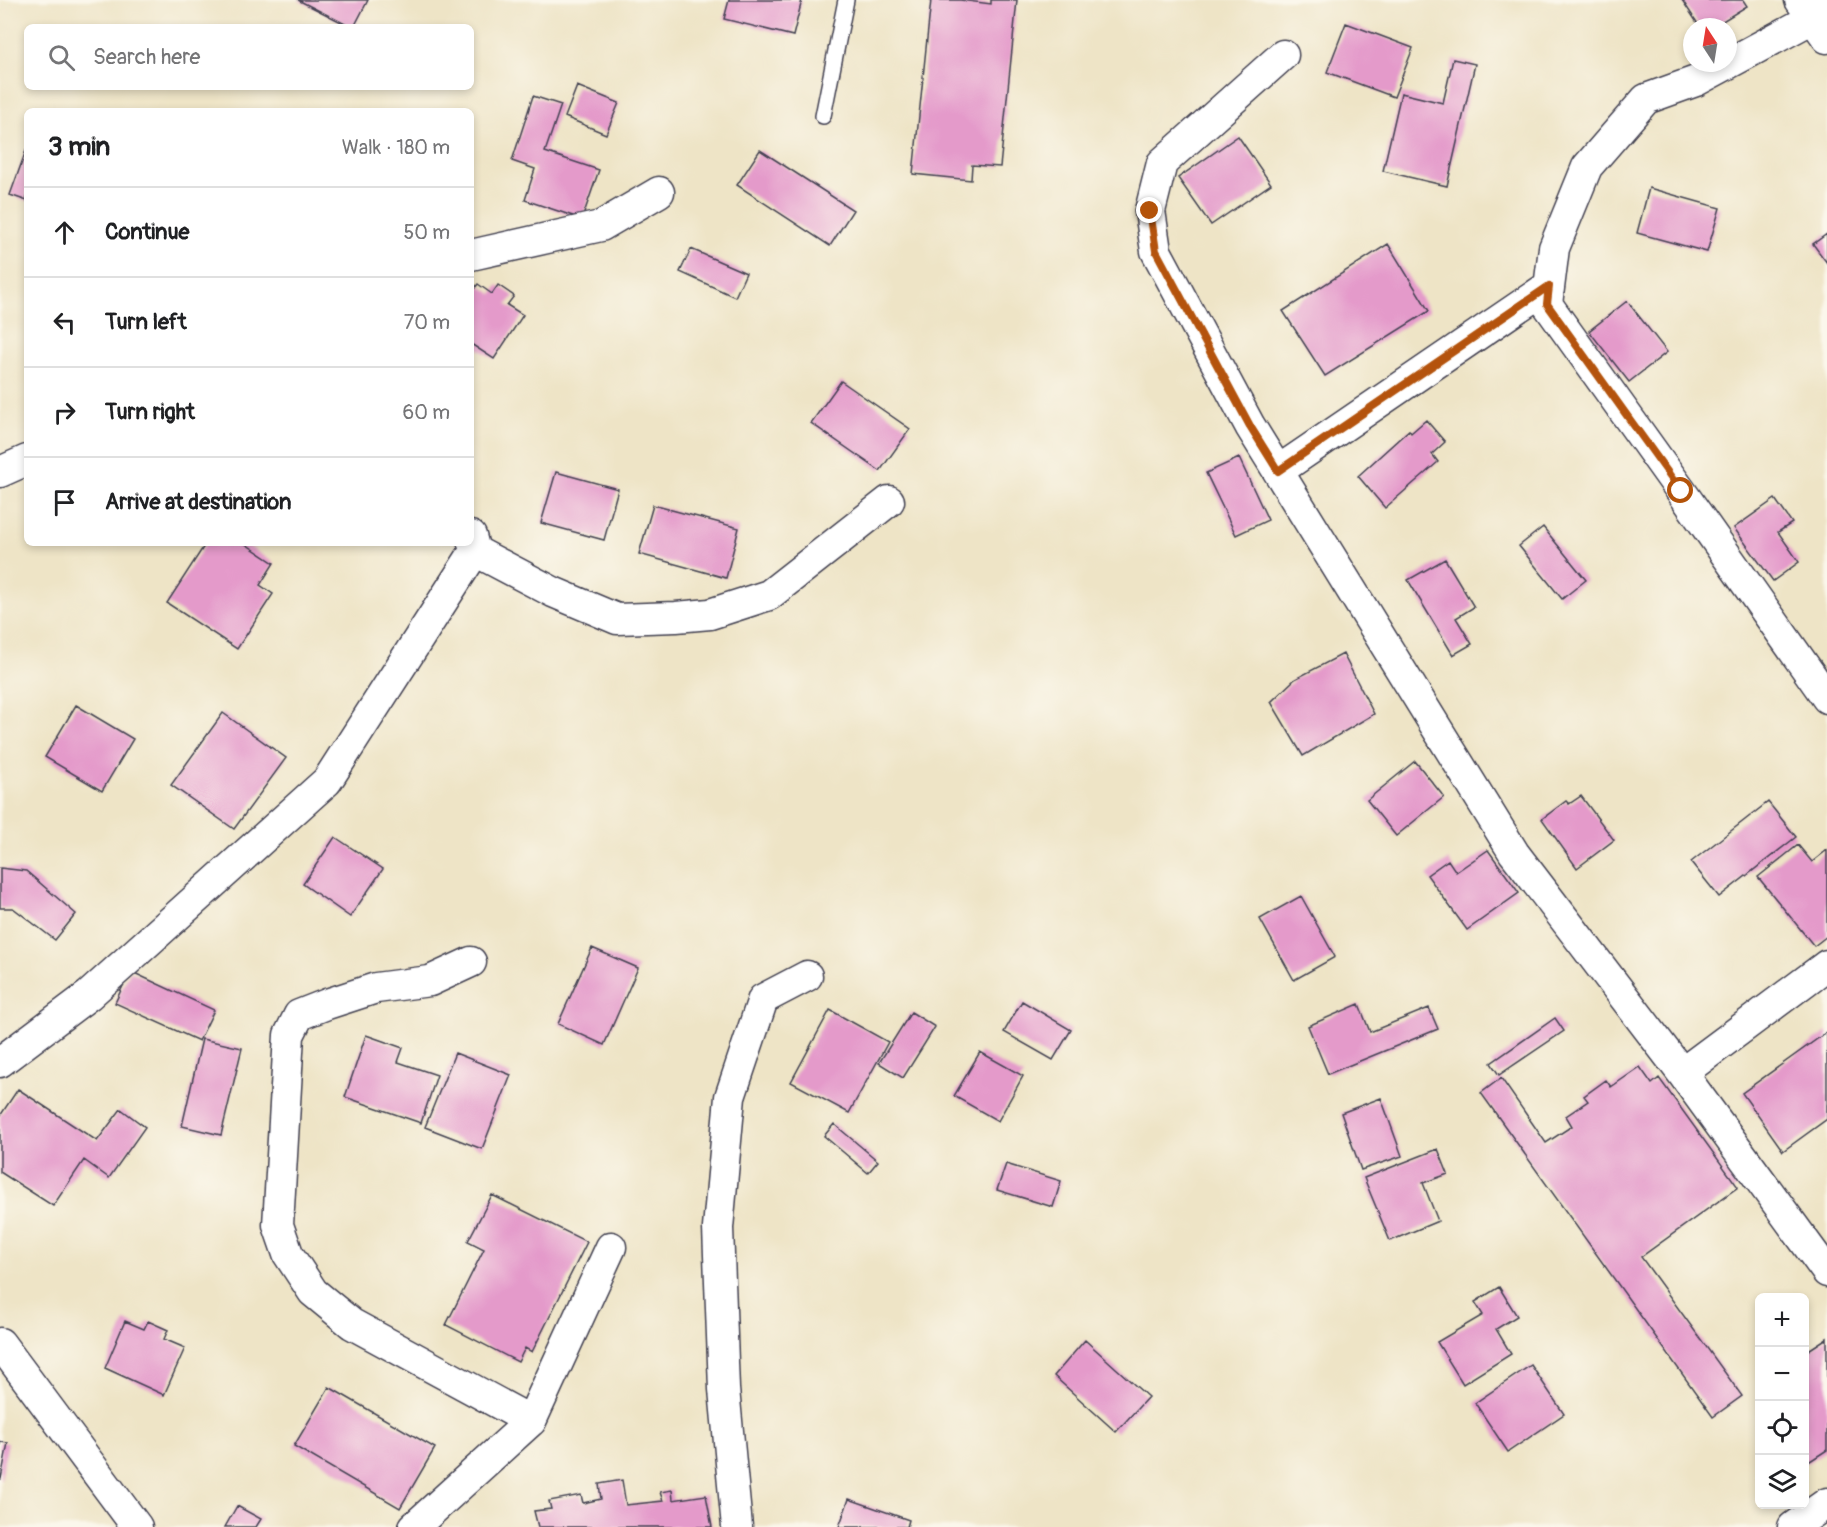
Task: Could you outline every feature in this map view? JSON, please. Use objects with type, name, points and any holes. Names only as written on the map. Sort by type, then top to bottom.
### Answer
[{"type":"street","points":[[1817,16],[1696,81],[1646,99],[1587,167],[1554,248],[1547,304],[1827,698]]},
{"type":"street","points":[[1283,55],[1162,163],[1150,211],[1156,251],[1250,426],[1515,853],[1682,1073],[1827,1272]]},
{"type":"street","points":[[474,254],[601,226],[659,192]]},
{"type":"street","points":[[1278,471],[1549,286]]},
{"type":"street","points":[[0,472],[24,461]]},
{"type":"street","points":[[474,545],[553,592],[617,619],[710,614],[769,595],[890,501]]},
{"type":"street","points":[[0,1062],[89,995],[327,782],[472,546]]},
{"type":"street","points":[[471,962],[430,981],[376,988],[299,1015],[289,1035],[278,1225],[288,1254],[313,1292],[352,1324],[531,1421]]},
{"type":"street","points":[[1682,1073],[1827,965]]},
{"type":"street","points":[[737,1527],[724,1389],[718,1228],[730,1097],[763,999],[807,976]]},
{"type":"street","points":[[414,1527],[531,1421],[611,1247]]},
{"type":"street","points":[[0,1343],[137,1527]]},
{"type":"street","points":[[1793,1527],[1827,1503]]},
{"type":"lane","points":[[823,116],[846,0]]},
{"type":"building","points":[[298,0],[368,0],[356,24],[345,24]]},
{"type":"building","points":[[729,0],[802,0],[793,36],[724,19]]},
{"type":"building","points":[[931,0],[960,0],[991,4],[991,0],[1017,0],[1000,167],[972,165],[971,180],[913,174]]},
{"type":"building","points":[[1682,0],[1743,0],[1747,6],[1728,18],[1694,18]]},
{"type":"building","points":[[1346,23],[1413,48],[1394,97],[1327,72]]},
{"type":"building","points":[[1453,59],[1475,64],[1447,186],[1383,171],[1401,93],[1443,103]]},
{"type":"building","points":[[577,86],[619,103],[606,134],[565,117]]},
{"type":"building","points":[[533,96],[561,105],[545,152],[599,170],[582,219],[525,200],[535,169],[512,161]]},
{"type":"building","points":[[1238,136],[1271,184],[1211,225],[1178,178]]},
{"type":"building","points":[[760,150],[853,210],[830,246],[737,185]]},
{"type":"building","points":[[24,156],[24,200],[10,195]]},
{"type":"building","points":[[1649,188],[1720,208],[1707,252],[1637,233]]},
{"type":"building","points":[[1827,234],[1827,263],[1813,244]]},
{"type":"building","points":[[1388,244],[1429,311],[1325,376],[1283,311]]},
{"type":"building","points":[[691,249],[746,273],[735,297],[680,272]]},
{"type":"building","points":[[478,284],[492,294],[498,285],[514,296],[507,305],[523,315],[494,359],[474,346],[474,289]]},
{"type":"building","points":[[1627,301],[1667,352],[1629,382],[1589,331]]},
{"type":"building","points":[[841,381],[910,429],[880,471],[811,423]]},
{"type":"building","points":[[1426,420],[1445,442],[1432,454],[1438,462],[1385,508],[1358,476],[1409,430],[1411,433]]},
{"type":"building","points":[[1239,458],[1268,520],[1236,535],[1206,473]]},
{"type":"building","points":[[556,472],[618,489],[604,540],[541,523]]},
{"type":"building","points":[[1775,499],[1792,523],[1778,532],[1799,562],[1773,581],[1734,528]]},
{"type":"building","points":[[653,505],[739,528],[726,578],[639,554]]},
{"type":"building","points":[[1543,527],[1586,580],[1562,599],[1519,546]]},
{"type":"building","points":[[204,546],[248,546],[274,563],[260,585],[273,594],[237,649],[167,603]]},
{"type":"building","points":[[1445,559],[1474,607],[1456,618],[1472,644],[1453,655],[1408,580]]},
{"type":"building","points":[[1343,654],[1374,714],[1303,756],[1271,702],[1295,679]]},
{"type":"building","points":[[76,705],[133,739],[102,791],[45,757]]},
{"type":"building","points":[[223,713],[286,758],[234,829],[171,785]]},
{"type":"building","points":[[1415,761],[1444,797],[1396,836],[1367,800]]},
{"type":"building","points":[[1581,796],[1614,840],[1577,868],[1542,819],[1566,801],[1569,804]]},
{"type":"building","points":[[1768,802],[1796,837],[1719,897],[1691,862]]},
{"type":"building","points":[[335,837],[383,869],[350,917],[303,884]]},
{"type":"building","points":[[1798,845],[1812,862],[1827,850],[1827,936],[1814,946],[1758,877]]},
{"type":"building","points":[[1488,850],[1519,893],[1467,930],[1427,875],[1448,860],[1456,872]]},
{"type":"building","points":[[0,868],[26,871],[76,914],[55,940],[13,908],[0,908]]},
{"type":"building","points":[[1301,896],[1335,957],[1294,980],[1260,919]]},
{"type":"building","points":[[592,948],[638,968],[604,1045],[558,1024]]},
{"type":"building","points":[[130,971],[214,1010],[199,1041],[115,1003]]},
{"type":"building","points":[[1022,1001],[1071,1030],[1053,1060],[1004,1032]]},
{"type":"building","points":[[1359,1004],[1370,1032],[1429,1008],[1438,1029],[1328,1074],[1308,1026]]},
{"type":"building","points":[[830,1010],[888,1042],[849,1113],[791,1082]]},
{"type":"building","points":[[911,1012],[935,1027],[903,1078],[879,1063]]},
{"type":"building","points":[[1555,1018],[1564,1031],[1499,1075],[1491,1063]]},
{"type":"building","points":[[1827,1032],[1827,1119],[1783,1151],[1742,1093]]},
{"type":"building","points":[[366,1035],[403,1048],[398,1062],[437,1075],[421,1123],[345,1097]]},
{"type":"building","points":[[202,1039],[242,1048],[221,1135],[182,1126]]},
{"type":"building","points":[[980,1052],[1023,1076],[998,1121],[954,1096]]},
{"type":"building","points":[[455,1053],[511,1075],[482,1149],[425,1127]]},
{"type":"building","points":[[1640,1067],[1652,1084],[1659,1078],[1738,1187],[1641,1257],[1742,1396],[1713,1417],[1481,1093],[1501,1078],[1546,1143],[1572,1126],[1566,1116],[1588,1101],[1584,1096],[1606,1080],[1611,1087]]},
{"type":"building","points":[[18,1089],[97,1141],[121,1109],[145,1127],[109,1178],[84,1160],[53,1206],[0,1172],[0,1116]]},
{"type":"building","points":[[1381,1098],[1402,1156],[1361,1170],[1341,1113]]},
{"type":"building","points":[[834,1124],[878,1161],[868,1173],[824,1136]]},
{"type":"building","points":[[1438,1149],[1448,1174],[1423,1183],[1438,1221],[1390,1241],[1364,1178]]},
{"type":"building","points":[[1006,1164],[1061,1181],[1053,1207],[997,1190]]},
{"type":"building","points":[[492,1195],[587,1242],[532,1352],[525,1348],[518,1362],[446,1325],[484,1249],[468,1241]]},
{"type":"building","points":[[1499,1287],[1517,1316],[1496,1329],[1511,1354],[1463,1384],[1437,1342],[1483,1315],[1475,1302]]},
{"type":"building","points":[[125,1321],[144,1329],[148,1321],[168,1330],[164,1339],[185,1348],[164,1395],[105,1368]]},
{"type":"building","points":[[1827,1338],[1827,1450],[1809,1462],[1809,1401],[1809,1350]]},
{"type":"building","points":[[1085,1340],[1148,1397],[1116,1432],[1054,1376]]},
{"type":"building","points":[[1531,1365],[1564,1414],[1508,1452],[1475,1403]]},
{"type":"building","points":[[329,1387],[435,1448],[400,1508],[294,1446]]},
{"type":"building","points":[[0,1442],[8,1443],[1,1479],[0,1479]]},
{"type":"building","points":[[622,1480],[626,1505],[663,1501],[660,1492],[672,1490],[673,1500],[706,1495],[712,1527],[538,1527],[534,1511],[551,1509],[549,1501],[581,1495],[583,1503],[601,1499],[599,1484]]},
{"type":"building","points":[[849,1499],[909,1520],[907,1527],[839,1527]]},
{"type":"building","points":[[237,1506],[261,1519],[256,1527],[225,1527]]},
{"type":"route","points":[[1150,211],[1156,251],[1250,426],[1278,471],[1549,286],[1547,304],[1681,491]]}]
